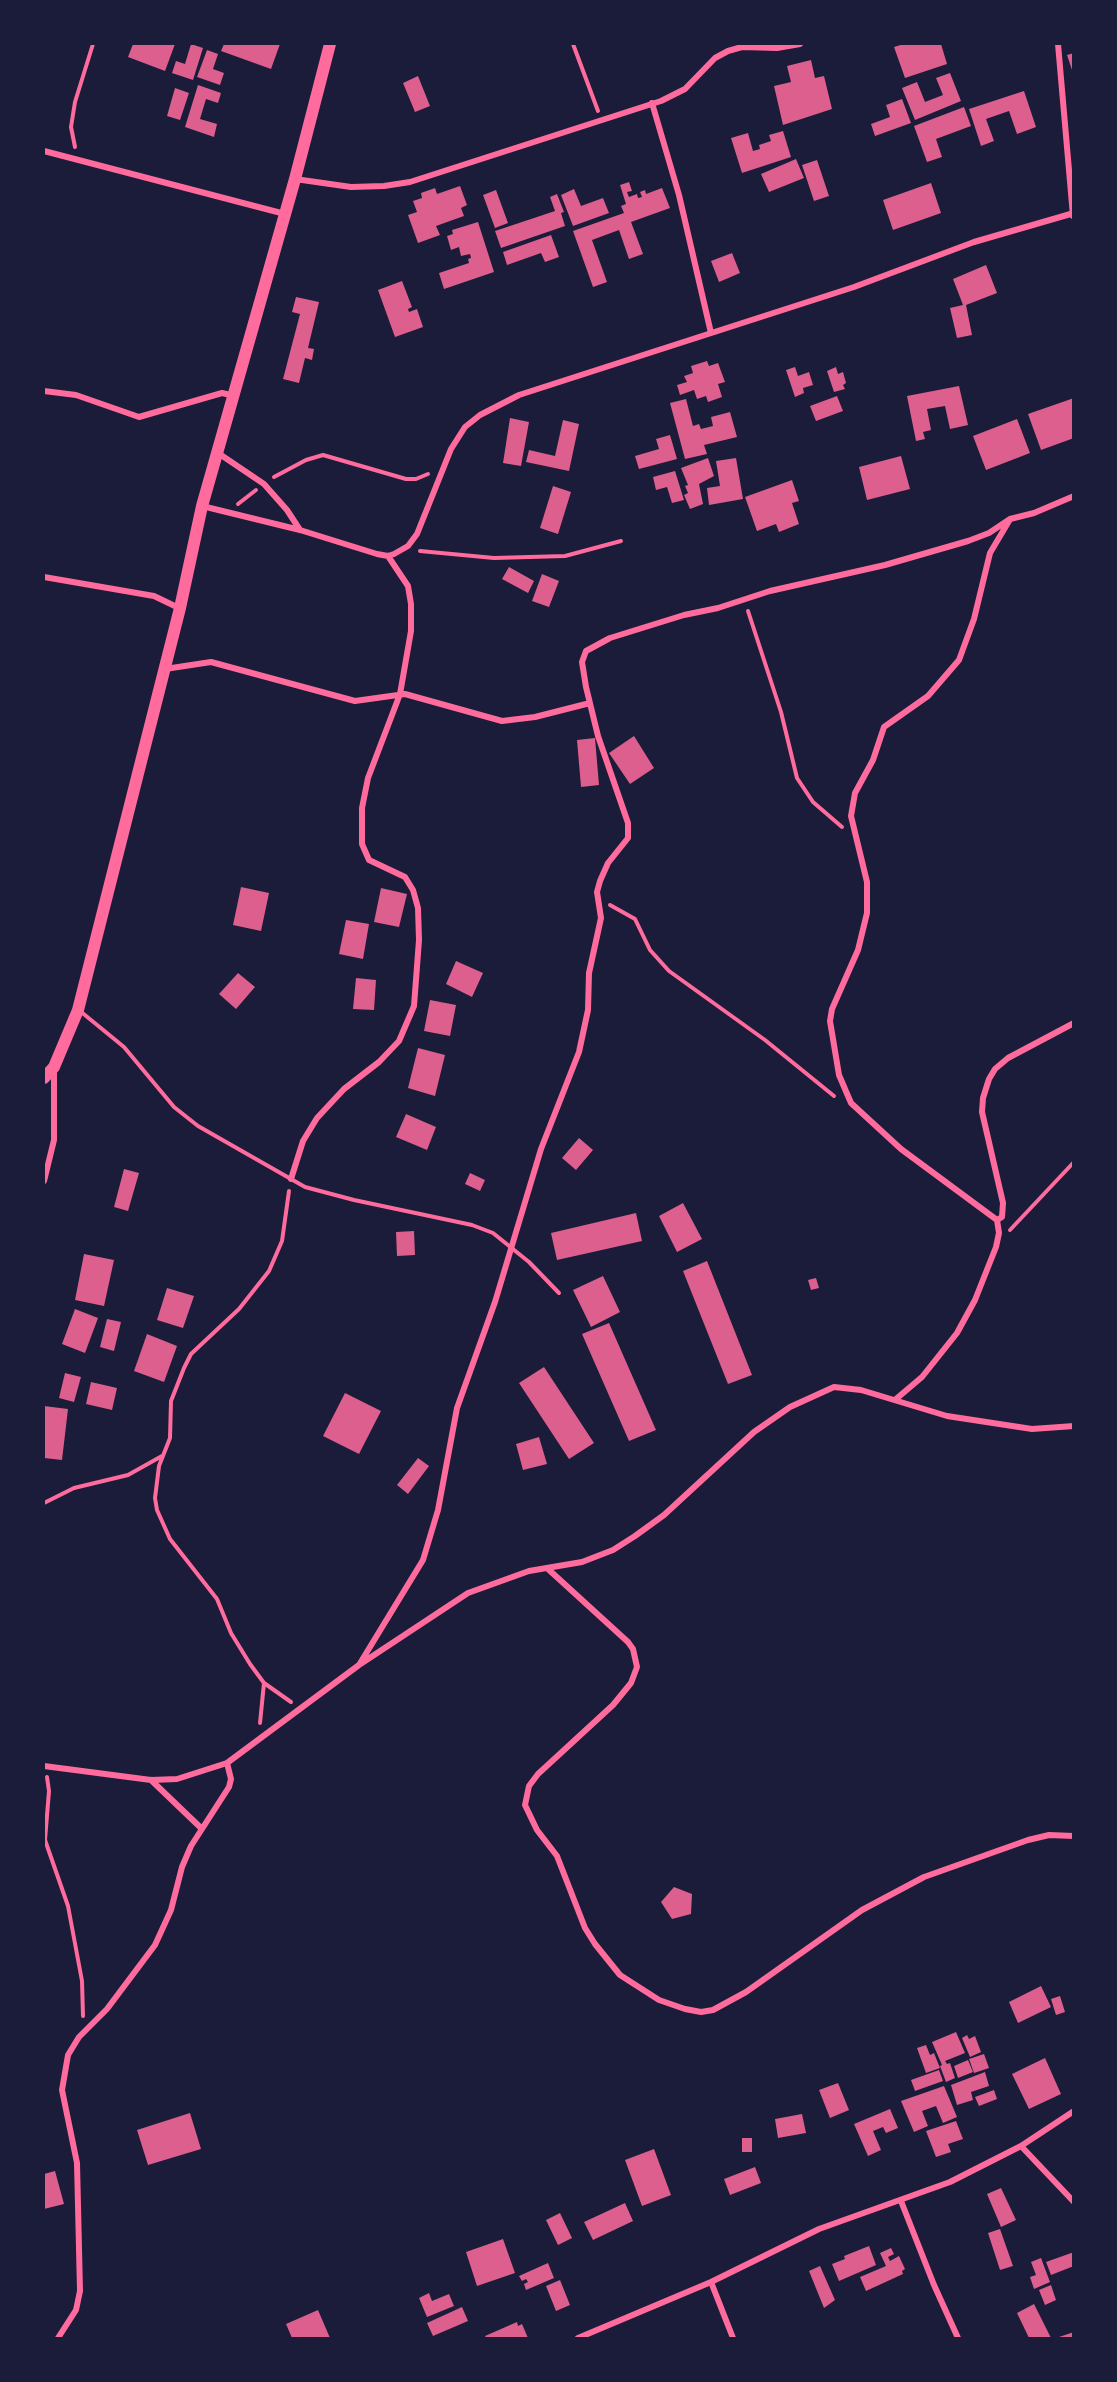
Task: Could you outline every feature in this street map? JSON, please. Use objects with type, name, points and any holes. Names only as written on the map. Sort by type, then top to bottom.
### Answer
[{"type":"main road","points":[[44,1078],[54,1067],[78,1010],[180,608],[202,506],[296,179],[330,44]]},
{"type":"street","points":[[296,179],[351,187],[410,182],[652,103],[685,89],[715,58],[742,46],[777,48],[800,44]]},
{"type":"street","points":[[387,556],[401,550],[417,534],[457,438],[472,420],[519,395],[854,287],[974,242],[1073,215],[1058,44]]},
{"type":"street","points":[[652,103],[680,195],[711,333]]},
{"type":"street","points":[[44,151],[285,214]]},
{"type":"street","points":[[44,391],[76,395],[139,417],[222,393],[235,396]]},
{"type":"street","points":[[218,453],[264,484],[287,510],[300,530]]},
{"type":"street","points":[[359,1665],[423,1560],[438,1510],[457,1408],[495,1302],[541,1149],[579,1052],[588,1010],[589,973],[600,925],[600,903],[597,892],[600,880],[608,863],[627,840],[629,829],[590,703],[582,662],[592,646],[651,625],[746,598],[932,553],[989,533],[1010,519],[1074,496]]},
{"type":"street","points":[[202,506],[300,530],[387,556],[406,580],[411,604],[406,668],[400,694],[368,778],[362,808],[362,844],[369,860],[405,877],[413,891],[418,908],[419,940],[414,1006],[399,1041],[379,1062],[344,1089],[317,1118],[303,1141],[291,1179]]},
{"type":"street","points":[[896,1399],[922,1377],[957,1334],[975,1300],[996,1247],[999,1233],[997,1220],[908,1154],[851,1103],[839,1075],[830,1021],[832,1009],[858,950],[867,913],[867,882],[851,816],[855,793],[873,760],[881,732],[890,722],[928,696],[959,660],[974,619],[990,553],[1010,519]]},
{"type":"street","points":[[44,576],[154,596],[180,608]]},
{"type":"street","points":[[164,669],[195,663],[225,665],[355,701],[400,694],[502,721],[535,717],[590,703]]},
{"type":"street","points":[[997,1220],[1002,1217],[1001,1187],[982,1112],[988,1079],[995,1069],[1008,1058],[1074,1023]]},
{"type":"street","points":[[44,1181],[54,1140],[54,1067]]},
{"type":"street","points":[[44,1767],[151,1780],[177,1779],[227,1763],[359,1665],[468,1593],[529,1571],[582,1562],[635,1536],[664,1515],[746,1439],[790,1407],[808,1397],[838,1387],[896,1399],[924,1411],[958,1418],[1032,1428],[1074,1426]]},
{"type":"street","points":[[548,1569],[628,1642],[633,1649],[637,1667],[631,1683],[613,1705],[538,1774],[529,1786],[525,1804],[537,1830],[557,1856],[585,1928],[595,1944],[620,1975],[659,2000],[701,2012],[713,2010],[746,1992],[862,1910],[924,1877],[1028,1840],[1049,1835],[1074,1836]]},
{"type":"street","points":[[58,2338],[76,2310],[81,2291],[77,2163],[62,2090],[68,2055],[79,2037],[107,2009],[155,1945],[171,1910],[182,1867],[201,1828],[229,1787],[231,1779],[227,1763]]},
{"type":"street","points":[[151,1780],[201,1828]]},
{"type":"street","points":[[578,2338],[711,2282],[819,2229],[950,2182],[1021,2146],[1074,2110]]},
{"type":"street","points":[[1021,2146],[1074,2202]]},
{"type":"street","points":[[901,2201],[958,2338]]},
{"type":"street","points":[[711,2282],[733,2338]]},
{"type":"lane","points":[[78,1010],[124,1047],[185,1118],[291,1179],[322,1192],[472,1225],[493,1233],[511,1246],[559,1293]]},
{"type":"path","points":[[78,159],[71,127],[72,116],[93,44]]},
{"type":"path","points":[[573,44],[602,120]]},
{"type":"path","points":[[228,512],[286,470],[318,456],[411,480],[444,465]]},
{"type":"path","points":[[401,550],[494,558],[566,556],[621,540]]},
{"type":"path","points":[[746,598],[801,786],[821,810],[842,827],[853,831]]},
{"type":"path","points":[[600,903],[612,906],[635,919],[656,958],[680,980],[765,1040],[836,1097],[851,1103]]},
{"type":"path","points":[[996,1247],[1074,1162]]},
{"type":"path","points":[[291,1179],[286,1226],[277,1253],[256,1288],[191,1354],[171,1401],[170,1438],[159,1466],[155,1498],[162,1523],[182,1556],[217,1599],[231,1633],[264,1683],[284,1699],[297,1705],[306,1703]]},
{"type":"path","points":[[44,1503],[74,1488],[128,1474],[164,1455]]},
{"type":"path","points":[[260,1738],[264,1683]]},
{"type":"path","points":[[44,1767],[49,1791],[45,1840],[64,1892],[82,1981],[83,2020],[79,2037]]},
{"type":"building","points":[[133,44],[175,44],[165,71],[128,57]]},
{"type":"building","points":[[191,44],[203,48],[193,80],[172,73],[176,61],[185,64]]},
{"type":"building","points":[[224,44],[280,44],[271,69],[221,51]]},
{"type":"building","points":[[904,44],[941,44],[947,64],[905,78],[894,47]]},
{"type":"building","points":[[207,50],[218,54],[213,69],[224,73],[220,85],[197,77]]},
{"type":"building","points":[[1074,53],[1074,73],[1073,73],[1067,55]]},
{"type":"building","points":[[811,60],[815,78],[824,76],[832,109],[783,125],[774,86],[791,82],[787,66]]},
{"type":"building","points":[[950,73],[961,101],[915,120],[902,88],[917,82],[925,102],[943,95],[936,78]]},
{"type":"building","points":[[418,76],[430,106],[415,112],[403,83]]},
{"type":"building","points":[[198,85],[221,93],[218,103],[206,99],[200,119],[217,124],[214,137],[185,127]]},
{"type":"building","points":[[175,88],[189,93],[180,120],[167,116]]},
{"type":"building","points":[[1024,91],[1036,127],[1017,134],[1009,111],[986,119],[994,141],[981,146],[969,109]]},
{"type":"building","points":[[902,99],[911,123],[875,136],[871,124],[890,117],[886,105]]},
{"type":"building","points":[[964,107],[971,126],[936,139],[942,157],[927,162],[914,126]]},
{"type":"building","points":[[783,131],[791,157],[742,173],[731,138],[748,133],[753,151],[760,149],[759,145],[771,141],[769,135]]},
{"type":"building","points":[[796,159],[804,178],[769,192],[761,174]]},
{"type":"building","points":[[817,160],[829,196],[814,201],[802,165]]},
{"type":"building","points":[[629,182],[632,191],[627,192],[629,197],[637,194],[638,198],[642,197],[640,192],[645,190],[646,194],[662,188],[670,208],[631,222],[643,254],[629,259],[619,230],[592,240],[607,282],[593,287],[573,231],[624,213],[621,206],[626,204],[620,185]]},
{"type":"building","points":[[931,183],[941,213],[893,230],[883,200]]},
{"type":"building","points":[[460,186],[467,205],[461,208],[464,216],[436,226],[440,235],[418,243],[408,215],[417,212],[413,201],[422,198],[421,193],[435,188],[437,194]]},
{"type":"building","points":[[574,189],[581,206],[603,198],[609,213],[573,226],[561,195]]},
{"type":"building","points":[[496,190],[508,223],[495,228],[483,195]]},
{"type":"building","points":[[557,194],[564,212],[561,213],[565,226],[501,248],[495,231],[555,211],[550,197]]},
{"type":"building","points":[[478,222],[494,272],[444,289],[439,273],[469,263],[468,259],[471,258],[470,254],[461,256],[459,247],[451,250],[447,236],[453,234],[452,230]]},
{"type":"building","points":[[551,235],[559,257],[545,262],[541,253],[507,265],[503,252]]},
{"type":"building","points":[[732,253],[740,273],[719,282],[711,261]]},
{"type":"building","points":[[986,265],[997,293],[966,305],[972,335],[957,338],[950,308],[963,305],[953,279]]},
{"type":"building","points":[[402,281],[412,307],[408,309],[409,312],[417,309],[423,327],[395,337],[378,290]]},
{"type":"building","points":[[296,297],[319,302],[308,348],[314,349],[312,360],[305,358],[299,383],[283,379],[300,314],[292,312]]},
{"type":"building","points":[[707,361],[709,366],[718,363],[725,382],[718,384],[722,397],[708,402],[706,396],[697,399],[694,390],[680,395],[677,385],[687,382],[684,376],[693,373],[691,366]]},
{"type":"building","points":[[795,367],[798,376],[809,372],[813,385],[803,388],[804,393],[795,397],[786,370]]},
{"type":"building","points":[[836,367],[838,374],[843,372],[846,383],[843,385],[845,389],[834,392],[827,371]]},
{"type":"building","points":[[959,386],[968,425],[950,429],[945,406],[927,409],[931,430],[923,432],[925,439],[916,441],[907,396]]},
{"type":"building","points":[[837,396],[843,411],[816,421],[810,406]]},
{"type":"building","points":[[1074,398],[1074,438],[1041,450],[1028,414]]},
{"type":"building","points":[[686,399],[693,426],[699,424],[701,429],[713,426],[711,417],[730,412],[737,437],[704,445],[707,454],[685,459],[670,403]]},
{"type":"building","points":[[510,418],[529,422],[521,466],[503,463]]},
{"type":"building","points":[[1017,419],[1030,453],[986,470],[973,436]]},
{"type":"building","points":[[563,420],[579,424],[569,471],[526,462],[529,450],[555,456]]},
{"type":"building","points":[[670,435],[677,459],[639,469],[635,456],[659,449],[656,439]]},
{"type":"building","points":[[901,456],[910,489],[867,500],[859,467]]},
{"type":"building","points":[[708,458],[714,476],[699,484],[703,504],[690,509],[684,495],[688,493],[685,486],[688,485],[681,468]]},
{"type":"building","points":[[736,458],[743,499],[709,505],[707,488],[720,486],[716,461]]},
{"type":"building","points":[[675,471],[684,500],[672,503],[667,487],[656,490],[653,477]]},
{"type":"building","points":[[792,480],[799,501],[792,503],[799,524],[779,532],[776,524],[757,531],[745,497]]},
{"type":"building","points":[[553,486],[571,492],[558,534],[540,528]]},
{"type":"building","points":[[509,567],[534,581],[528,593],[502,579]]},
{"type":"building","points":[[542,574],[559,581],[549,607],[532,601]]},
{"type":"building","points":[[634,736],[654,768],[630,784],[609,753]]},
{"type":"building","points":[[595,738],[599,785],[581,787],[577,740]]},
{"type":"building","points":[[241,887],[269,893],[261,931],[233,925]]},
{"type":"building","points":[[381,888],[407,894],[399,927],[374,922]]},
{"type":"building","points":[[346,920],[369,924],[363,959],[339,954]]},
{"type":"building","points":[[456,961],[483,973],[472,997],[446,984]]},
{"type":"building","points":[[238,973],[255,987],[236,1009],[219,994]]},
{"type":"building","points":[[356,978],[376,980],[374,1010],[353,1009]]},
{"type":"building","points":[[430,1000],[456,1005],[450,1036],[424,1031]]},
{"type":"building","points":[[418,1048],[445,1055],[435,1096],[408,1088]]},
{"type":"building","points":[[406,1114],[436,1127],[427,1150],[396,1137]]},
{"type":"building","points":[[579,1138],[593,1150],[576,1170],[562,1158]]},
{"type":"building","points":[[124,1169],[139,1173],[128,1211],[114,1207]]},
{"type":"building","points":[[470,1173],[485,1180],[480,1191],[465,1184]]},
{"type":"building","points":[[683,1203],[702,1239],[677,1252],[659,1216]]},
{"type":"building","points":[[636,1213],[642,1241],[557,1260],[551,1233]]},
{"type":"building","points":[[414,1231],[415,1255],[397,1256],[396,1232]]},
{"type":"building","points":[[84,1254],[114,1260],[104,1306],[75,1300]]},
{"type":"building","points":[[707,1261],[752,1375],[728,1384],[683,1271]]},
{"type":"building","points":[[603,1276],[620,1312],[591,1327],[573,1290]]},
{"type":"building","points":[[816,1278],[819,1288],[811,1290],[808,1280]]},
{"type":"building","points":[[167,1288],[194,1296],[183,1328],[157,1320]]},
{"type":"building","points":[[75,1309],[98,1318],[85,1353],[62,1344]]},
{"type":"building","points":[[107,1319],[121,1322],[114,1351],[100,1347]]},
{"type":"building","points":[[609,1323],[656,1430],[629,1441],[582,1334]]},
{"type":"building","points":[[147,1334],[177,1346],[164,1382],[134,1371]]},
{"type":"building","points":[[544,1367],[594,1443],[569,1459],[519,1383]]},
{"type":"building","points":[[65,1373],[81,1377],[74,1402],[59,1398]]},
{"type":"building","points":[[91,1382],[117,1388],[112,1410],[86,1404]]},
{"type":"building","points":[[345,1393],[381,1411],[359,1454],[323,1436]]},
{"type":"building","points":[[44,1406],[68,1409],[62,1460],[44,1458]]},
{"type":"building","points":[[539,1437],[547,1464],[523,1470],[516,1444]]},
{"type":"building","points":[[418,1458],[429,1466],[408,1494],[397,1485]]},
{"type":"building","points":[[674,1887],[692,1894],[691,1914],[672,1919],[661,1902]]},
{"type":"building","points":[[1041,1986],[1051,2007],[1018,2023],[1009,2002]]},
{"type":"building","points":[[1060,1996],[1065,2012],[1056,2015],[1051,1999]]},
{"type":"building","points":[[956,2032],[965,2053],[945,2061],[947,2064],[950,2063],[955,2078],[946,2082],[940,2066],[942,2065],[932,2042]]},
{"type":"building","points":[[967,2035],[969,2039],[975,2036],[981,2052],[970,2057],[962,2038]]},
{"type":"building","points":[[926,2045],[930,2055],[934,2053],[940,2068],[926,2073],[917,2048]]},
{"type":"building","points":[[984,2054],[989,2068],[974,2073],[969,2059]]},
{"type":"building","points":[[1045,2058],[1061,2094],[1029,2109],[1012,2074]]},
{"type":"building","points":[[968,2060],[973,2072],[958,2078],[954,2066]]},
{"type":"building","points":[[939,2070],[943,2081],[915,2091],[911,2080]]},
{"type":"building","points":[[985,2072],[989,2086],[971,2092],[973,2100],[957,2105],[951,2085]]},
{"type":"building","points":[[838,2083],[849,2110],[830,2118],[819,2090]]},
{"type":"building","points":[[944,2086],[957,2117],[943,2123],[936,2106],[922,2111],[928,2126],[914,2132],[901,2101]]},
{"type":"building","points":[[994,2090],[997,2099],[979,2106],[975,2097]]},
{"type":"building","points":[[890,2109],[898,2128],[886,2133],[883,2127],[873,2131],[881,2150],[868,2156],[854,2124]]},
{"type":"building","points":[[190,2113],[201,2149],[148,2165],[137,2130]]},
{"type":"building","points":[[802,2114],[806,2133],[778,2138],[775,2119]]},
{"type":"building","points":[[956,2121],[963,2139],[948,2144],[951,2152],[936,2157],[926,2131]]},
{"type":"building","points":[[742,2138],[752,2138],[752,2152],[742,2152]]},
{"type":"building","points":[[654,2149],[671,2195],[642,2206],[625,2160]]},
{"type":"building","points":[[755,2167],[761,2183],[730,2195],[724,2179]]},
{"type":"building","points":[[55,2171],[64,2204],[44,2209],[44,2174]]},
{"type":"building","points":[[1001,2188],[1016,2220],[1001,2227],[987,2194]]},
{"type":"building","points":[[625,2203],[633,2221],[593,2240],[584,2222]]},
{"type":"building","points":[[560,2213],[572,2238],[558,2245],[546,2220]]},
{"type":"building","points":[[1000,2229],[1013,2266],[1000,2270],[988,2233]]},
{"type":"building","points":[[503,2239],[515,2273],[477,2286],[466,2252]]},
{"type":"building","points":[[869,2246],[876,2265],[839,2281],[832,2264],[845,2259],[844,2256]]},
{"type":"building","points":[[891,2248],[894,2254],[888,2257],[890,2261],[899,2256],[905,2269],[902,2271],[903,2274],[866,2291],[860,2277],[886,2266],[880,2253]]},
{"type":"building","points":[[1074,2252],[1074,2266],[1051,2275],[1046,2262]]},
{"type":"building","points":[[1041,2258],[1050,2282],[1034,2289],[1030,2277],[1036,2275],[1031,2262]]},
{"type":"building","points":[[548,2263],[554,2278],[526,2290],[524,2284],[528,2282],[526,2279],[522,2281],[519,2276]]},
{"type":"building","points":[[820,2266],[835,2300],[824,2308],[809,2271]]},
{"type":"building","points":[[560,2280],[570,2305],[556,2311],[546,2286]]},
{"type":"building","points":[[1051,2285],[1056,2300],[1045,2305],[1039,2290]]},
{"type":"building","points":[[429,2293],[432,2301],[449,2294],[454,2306],[427,2317],[419,2298]]},
{"type":"building","points":[[1034,2304],[1051,2338],[1029,2338],[1017,2313]]},
{"type":"building","points":[[462,2307],[468,2321],[433,2336],[427,2323]]},
{"type":"building","points":[[318,2310],[330,2338],[292,2338],[286,2324]]},
{"type":"building","points":[[517,2322],[518,2326],[522,2324],[528,2338],[486,2338],[485,2336]]},
{"type":"building","points":[[1074,2332],[1074,2338],[1056,2338]]}]
